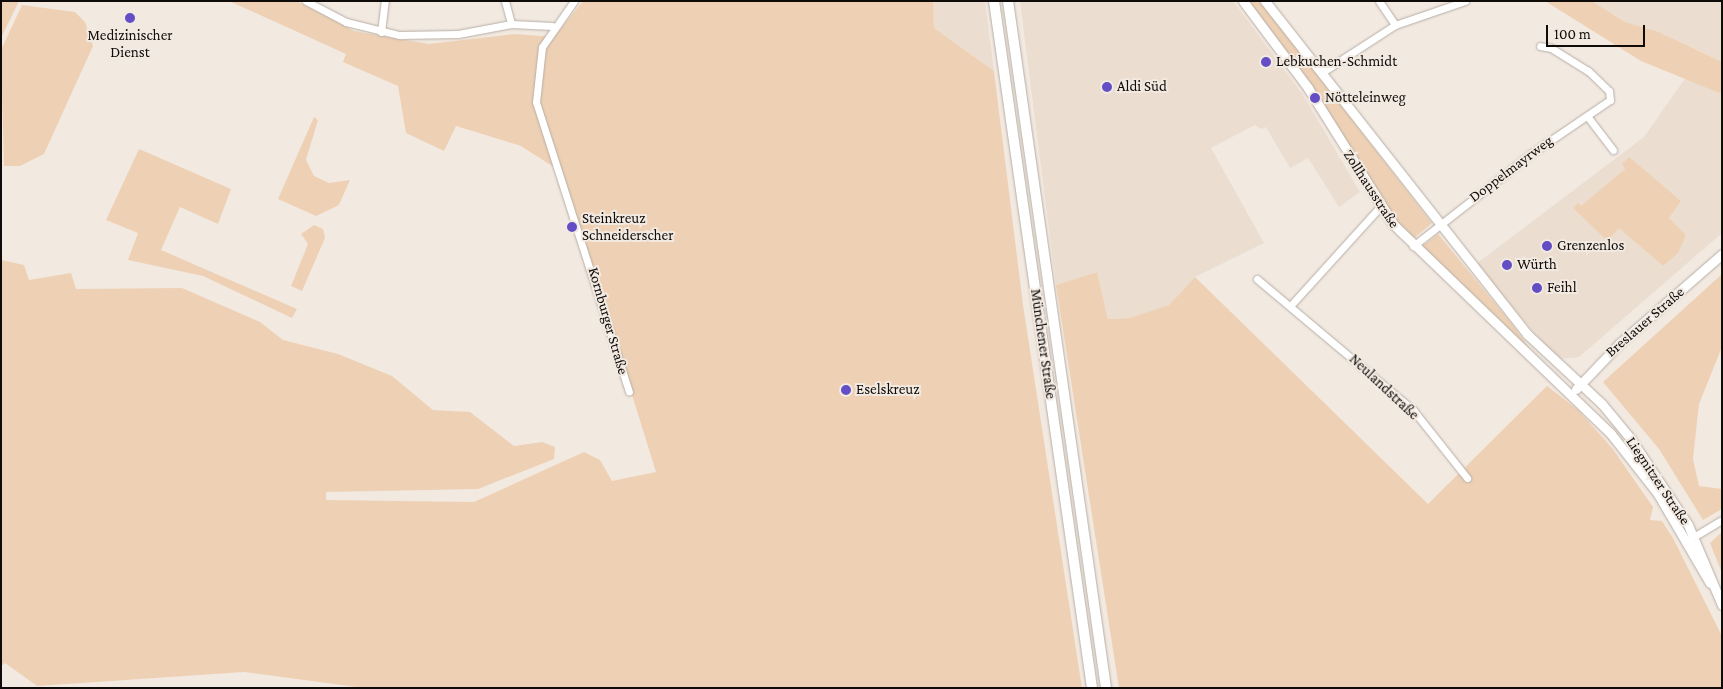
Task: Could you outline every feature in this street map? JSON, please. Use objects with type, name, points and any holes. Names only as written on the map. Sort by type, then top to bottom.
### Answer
[{"type":"main road","name":"Münchener Straße","points":[[994,1],[1092,688]]},
{"type":"main road","name":"Münchener Straße","points":[[1008,1],[1106,688]]},
{"type":"main road","name":"Zollhausstraße","points":[[1243,1],[1308,88],[1380,207],[1413,246],[1572,393]]},
{"type":"main road","name":"Zollhausstraße","points":[[1266,1],[1438,225],[1538,347],[1579,384]]},
{"type":"main road","name":"Breslauer Straße","points":[[1572,393],[1579,384],[1722,254]]},
{"type":"main road","points":[[1531,355],[1538,347]]},
{"type":"main road","name":"Liegnitzer Straße","points":[[1579,384],[1630,438],[1690,538],[1722,605]]},
{"type":"main road","name":"Liegnitzer Straße","points":[[1572,393],[1629,455],[1690,538]]},
{"type":"street","points":[[306,1],[346,22],[381,32],[438,36],[511,24],[552,26]]},
{"type":"street","points":[[381,32],[385,1]]},
{"type":"street","points":[[505,1],[511,24]]},
{"type":"street","name":"Kornburger Straße","points":[[574,1],[552,26],[537,63],[536,102],[629,391]]},
{"type":"street","points":[[1379,1],[1395,25]]},
{"type":"street","points":[[1321,73],[1395,25],[1465,1]]},
{"type":"street","name":"Doppelmayrweg","points":[[1413,246],[1438,225],[1610,100],[1609,91],[1588,72],[1551,48],[1540,46]]},
{"type":"street","points":[[1587,116],[1613,150]]},
{"type":"street","points":[[1292,304],[1380,207]]},
{"type":"street","name":"Neulandstraße","points":[[1257,279],[1292,304],[1413,410],[1467,478]]},
{"type":"street","points":[[1690,538],[1722,520]]},
{"type":"shaded area","points":[[1,1],[19,1],[1,38]]},
{"type":"shaded area","points":[[229,1],[297,1],[354,31],[429,44],[514,34],[554,37],[583,1],[933,1],[934,28],[994,71],[1023,305],[1082,688],[364,688],[244,672],[37,686],[5,663],[1,666],[1,260],[24,265],[29,280],[71,273],[76,289],[182,288],[260,322],[283,340],[338,354],[392,376],[433,410],[470,412],[514,446],[542,442],[555,447],[554,459],[478,489],[326,492],[326,500],[474,502],[584,452],[600,460],[612,481],[656,472],[563,173],[521,146],[456,126],[444,151],[406,133],[398,86],[343,62],[346,54]]},
{"type":"shaded area","points":[[933,1],[985,1],[994,71],[934,28]]},
{"type":"shaded area","points":[[1020,1],[1233,1],[1303,95],[1360,192],[1339,207],[1308,158],[1290,168],[1266,127],[1261,129],[1255,125],[1211,148],[1264,243],[1195,277],[1169,305],[1129,318],[1108,319],[1097,272],[1056,285]]},
{"type":"shaded area","points":[[1246,1],[1260,1],[1432,223],[1413,239],[1409,240]]},
{"type":"shaded area","points":[[1545,1],[1592,1],[1625,22],[1659,32],[1722,62],[1722,94],[1641,61]]},
{"type":"shaded area","points":[[1592,1],[1722,1],[1722,62],[1659,32],[1625,22]]},
{"type":"shaded area","points":[[22,5],[75,12],[85,22],[93,46],[44,154],[20,166],[4,166],[1,50]]},
{"type":"shaded area","points":[[1686,77],[1722,94],[1722,233],[1579,357],[1557,359],[1476,264],[1644,137]],"holes":[[[1626,168],[1681,200],[1669,218],[1663,266],[1619,227],[1607,241],[1573,208],[1581,207]]]},
{"type":"shaded area","points":[[314,117],[318,120],[306,160],[314,176],[329,183],[350,180],[339,205],[316,216],[278,199]]},
{"type":"shaded area","points":[[139,149],[231,189],[218,224],[180,207],[161,250],[297,309],[292,318],[203,276],[128,260],[138,233],[106,220]]},
{"type":"shaded area","points":[[1629,157],[1681,201],[1669,218],[1686,235],[1678,253],[1663,266],[1619,228],[1607,241],[1573,208],[1578,203],[1581,206],[1625,169],[1622,164]]},
{"type":"shaded area","points":[[314,225],[323,229],[325,238],[302,291],[291,286],[308,244],[301,234]]},
{"type":"shaded area","points":[[1438,234],[1512,324],[1530,349],[1420,248]]},
{"type":"shaded area","points":[[1097,272],[1108,319],[1129,318],[1169,305],[1195,277],[1428,504],[1547,386],[1578,410],[1612,448],[1653,507],[1650,520],[1662,521],[1673,538],[1722,636],[1722,688],[1119,688],[1056,285]]},
{"type":"shaded area","points":[[1722,274],[1722,347],[1699,404],[1693,459],[1699,486],[1722,489],[1722,509],[1703,520],[1659,449],[1603,382]]},
{"type":"shaded area","points":[[1722,532],[1722,573],[1710,543]]},
{"type":"place","name":"Medizinischer Dienst","points":[[130,18]]},
{"type":"place","name":"Lebkuchen-Schmidt","points":[[1266,62]]},
{"type":"place","name":"Aldi Süd","points":[[1107,87]]},
{"type":"place","name":"Nötteleinweg","points":[[1315,98]]},
{"type":"place","name":"Steinkreuz Schneiderscher","points":[[572,227]]},
{"type":"place","name":"Grenzenlos","points":[[1547,246]]},
{"type":"place","name":"Würth","points":[[1507,265]]},
{"type":"place","name":"Feihl","points":[[1537,288]]},
{"type":"place","name":"Eselskreuz","points":[[846,390]]}]
